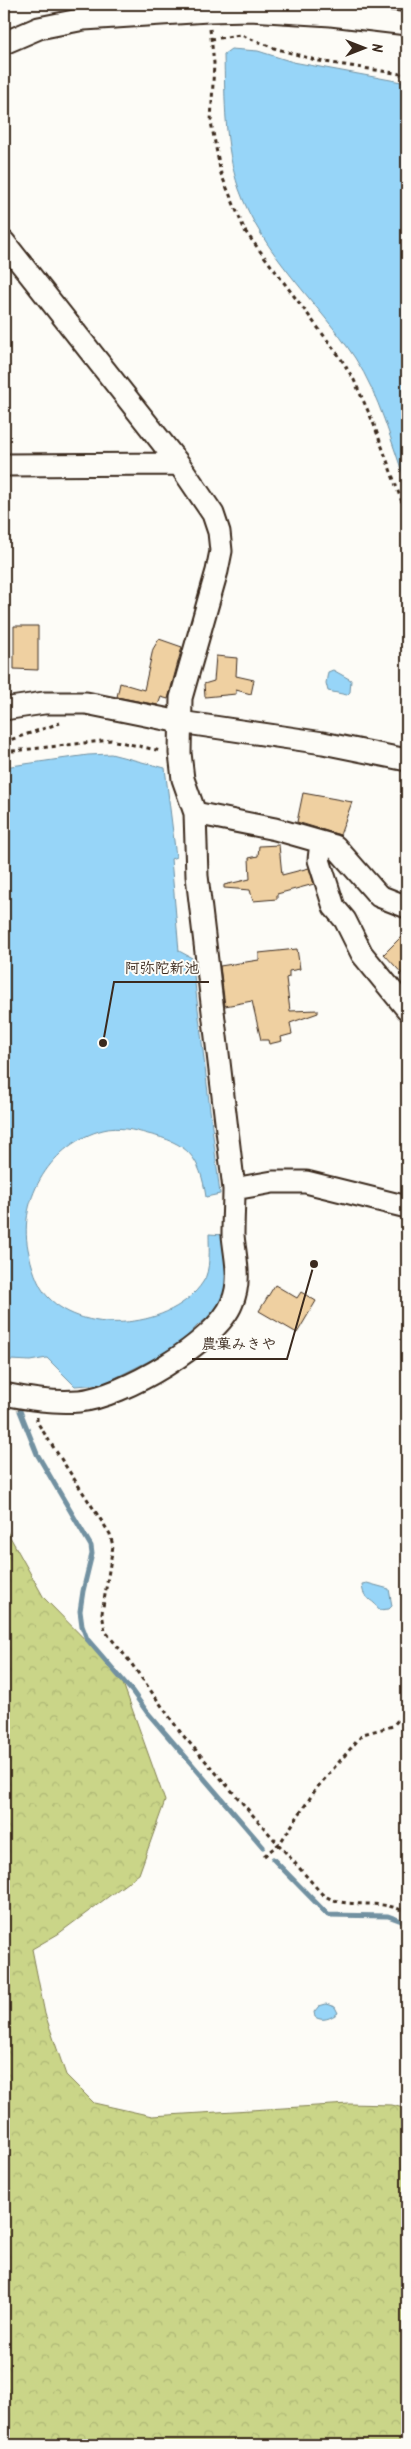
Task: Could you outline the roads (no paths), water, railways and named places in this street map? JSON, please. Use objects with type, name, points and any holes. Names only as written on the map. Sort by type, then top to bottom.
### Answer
[{"type":"street","points":[[4,43],[39,28],[84,19],[208,11],[250,10],[331,15],[407,24]]},
{"type":"street","points":[[4,242],[179,464],[213,514],[219,532],[220,551],[182,698],[180,722],[183,779],[195,813],[197,876],[234,1189],[234,1235],[238,1274],[232,1303],[215,1330],[185,1352],[120,1390],[81,1401],[40,1401],[4,1394]]},
{"type":"street","points":[[4,465],[179,464]]},
{"type":"street","points":[[4,709],[44,703],[73,702],[180,722],[323,743],[407,760]]},
{"type":"street","points":[[195,813],[275,829],[335,846],[379,896],[407,907]]},
{"type":"street","points":[[321,842],[320,860],[334,907],[344,920],[362,954],[407,1009]]},
{"type":"street","points":[[234,1189],[273,1182],[306,1182],[407,1207]]},
{"type":"water","points":[[231,49],[258,51],[293,62],[407,83],[407,485],[378,404],[364,373],[340,337],[276,256],[249,213],[239,189],[230,156],[225,105],[224,54]]},
{"type":"water","points":[[333,670],[351,680],[350,692],[347,695],[328,691],[326,683],[328,672]]},
{"type":"water","points":[[111,754],[165,768],[176,857],[171,859],[179,951],[192,958],[220,1194],[206,1197],[196,1162],[182,1147],[173,1142],[132,1130],[114,1128],[103,1130],[85,1137],[68,1147],[54,1160],[43,1175],[34,1192],[28,1211],[26,1230],[29,1255],[38,1281],[48,1297],[64,1310],[84,1318],[106,1322],[128,1322],[151,1318],[171,1309],[189,1297],[206,1277],[209,1259],[209,1234],[225,1235],[227,1274],[223,1298],[214,1313],[198,1325],[180,1344],[103,1384],[75,1386],[47,1358],[30,1361],[10,1360],[4,1350],[4,767],[88,755]]},
{"type":"water","points":[[367,1583],[389,1589],[392,1606],[389,1609],[379,1610],[366,1597],[362,1584]]},
{"type":"water","points":[[326,2004],[335,2007],[338,2013],[327,2019],[315,2017],[314,2012],[319,2006]]},
{"type":"waterway","points":[[20,1411],[37,1454],[91,1546],[92,1554],[80,1611],[82,1626],[87,1639],[263,1847]]},
{"type":"waterway","points":[[273,1859],[328,1915],[388,1916],[407,1923]]},
{"type":"place","name":"阿弥陀新池","points":[[103,1043]]},
{"type":"place","name":"農菓みきや","points":[[314,1264]]}]
